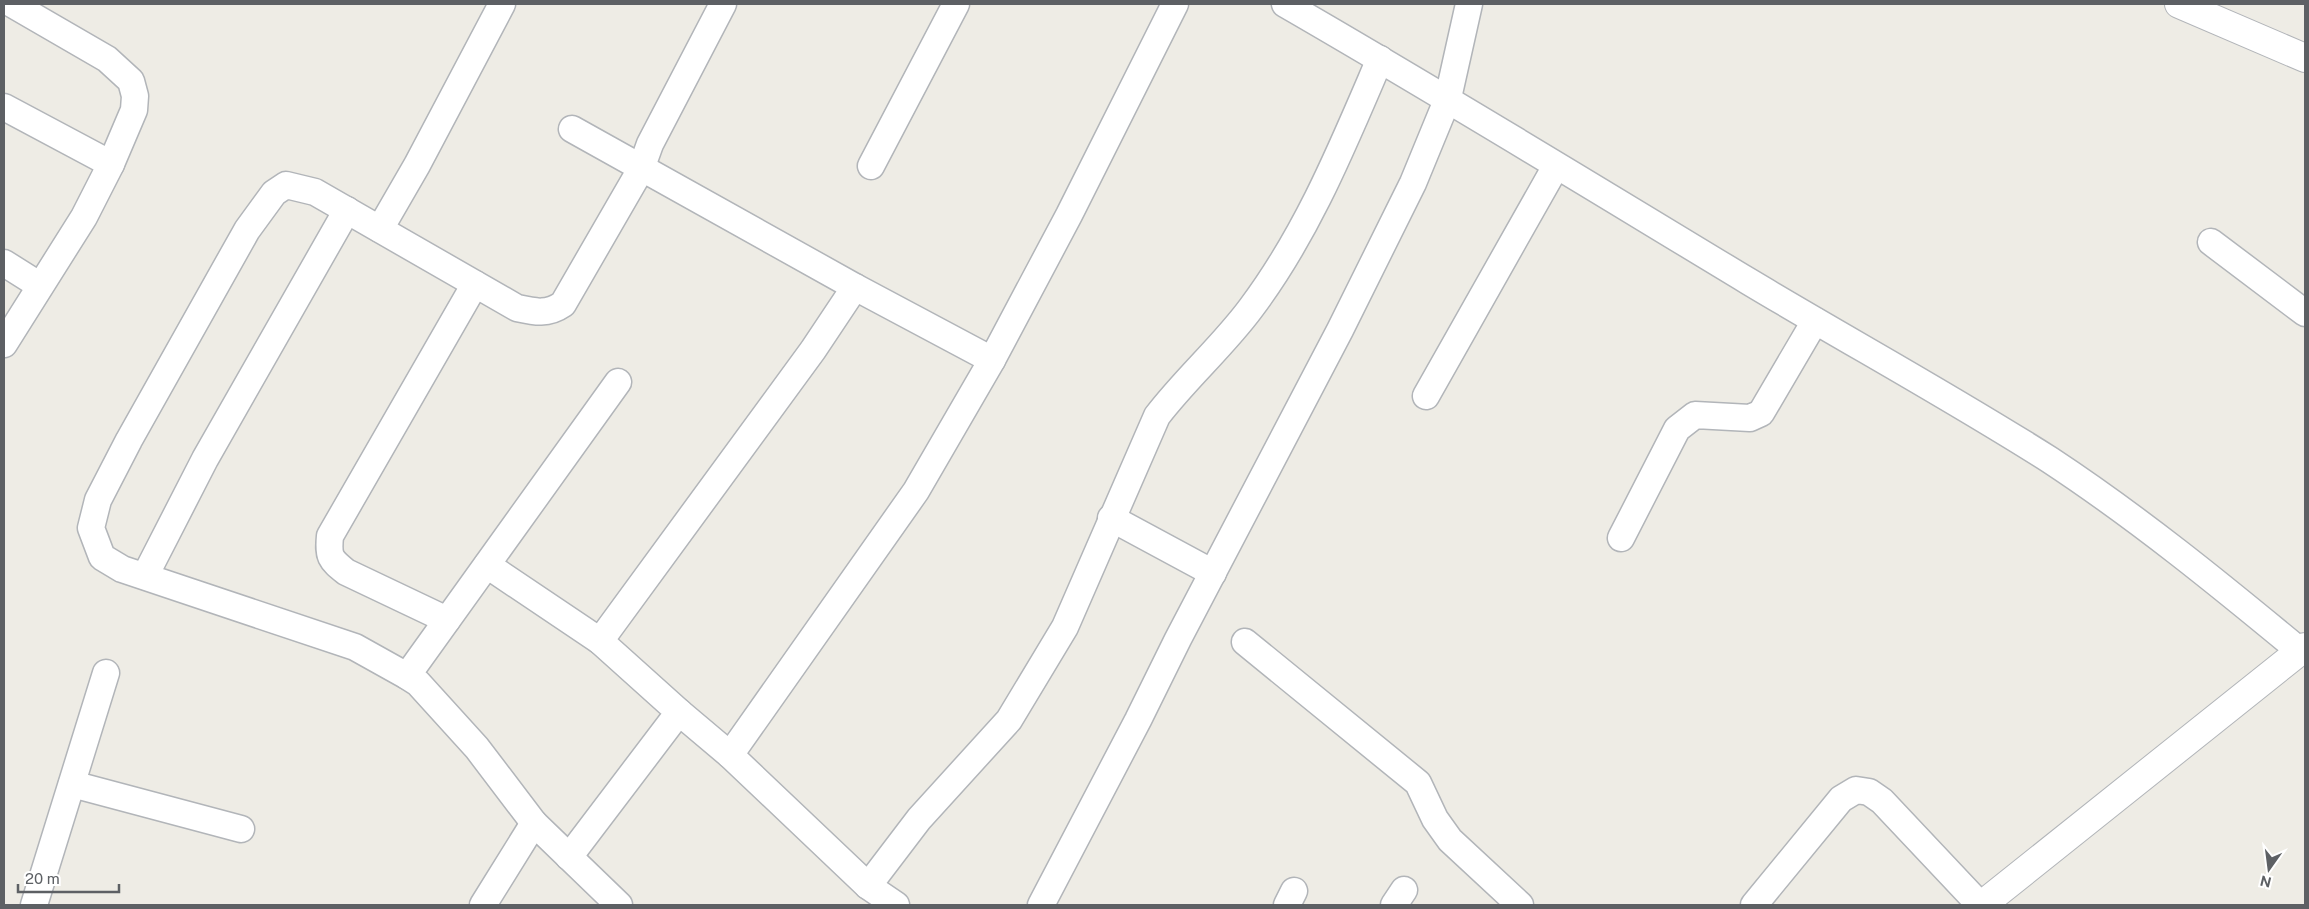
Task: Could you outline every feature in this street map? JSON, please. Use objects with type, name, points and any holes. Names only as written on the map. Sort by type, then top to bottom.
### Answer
[{"type":"street","points":[[4,344],[39,285],[84,217],[111,164],[134,110],[135,96],[131,81],[107,59],[12,4]]},
{"type":"street","points":[[380,229],[417,165],[502,4]]},
{"type":"street","points":[[618,905],[534,822],[477,748],[418,683],[355,647],[122,569],[102,557],[91,528],[98,500],[129,440],[247,230],[274,193],[286,185],[315,192],[518,308],[538,313],[553,311],[563,304],[641,169],[650,144],[723,4]]},
{"type":"street","points":[[871,166],[956,4]]},
{"type":"street","points":[[730,755],[916,491],[992,360],[1069,215],[1175,4]]},
{"type":"street","points":[[1286,4],[1448,98],[1556,166],[1815,322],[1937,391],[2051,461],[2162,539],[2303,649],[1981,905],[1882,802],[1869,792],[1856,790],[1841,799],[1754,905]]},
{"type":"street","points":[[1041,905],[1340,330],[1414,183],[1448,98],[1469,4]]},
{"type":"street","points":[[2178,4],[2305,58]]},
{"type":"street","points":[[868,886],[919,819],[1009,720],[1066,627],[1111,518],[1157,416],[1177,389],[1214,351],[1251,308],[1302,229],[1325,185],[1380,59]]},
{"type":"street","points":[[4,107],[111,164]]},
{"type":"street","points":[[572,129],[855,288],[992,360]]},
{"type":"street","points":[[1426,396],[1556,166]]},
{"type":"street","points":[[145,576],[205,460],[347,210]]},
{"type":"street","points":[[2211,242],[2305,313]]},
{"type":"street","points":[[4,263],[39,285]]},
{"type":"street","points":[[447,620],[346,572],[334,562],[329,553],[330,536],[475,284]]},
{"type":"street","points":[[600,641],[855,288]]},
{"type":"street","points":[[1621,538],[1677,429],[1695,415],[1750,418],[1761,413],[1815,322]]},
{"type":"street","points":[[407,676],[618,382]]},
{"type":"street","points":[[1111,518],[1213,573]]},
{"type":"street","points":[[487,564],[600,641],[730,755],[868,886],[896,905]]},
{"type":"street","points":[[1245,642],[1418,783],[1435,820],[1450,840],[1520,905]]},
{"type":"street","points":[[34,905],[106,673]]},
{"type":"street","points":[[569,857],[679,712]]},
{"type":"street","points":[[72,784],[241,830]]},
{"type":"street","points":[[483,905],[534,822]]}]
